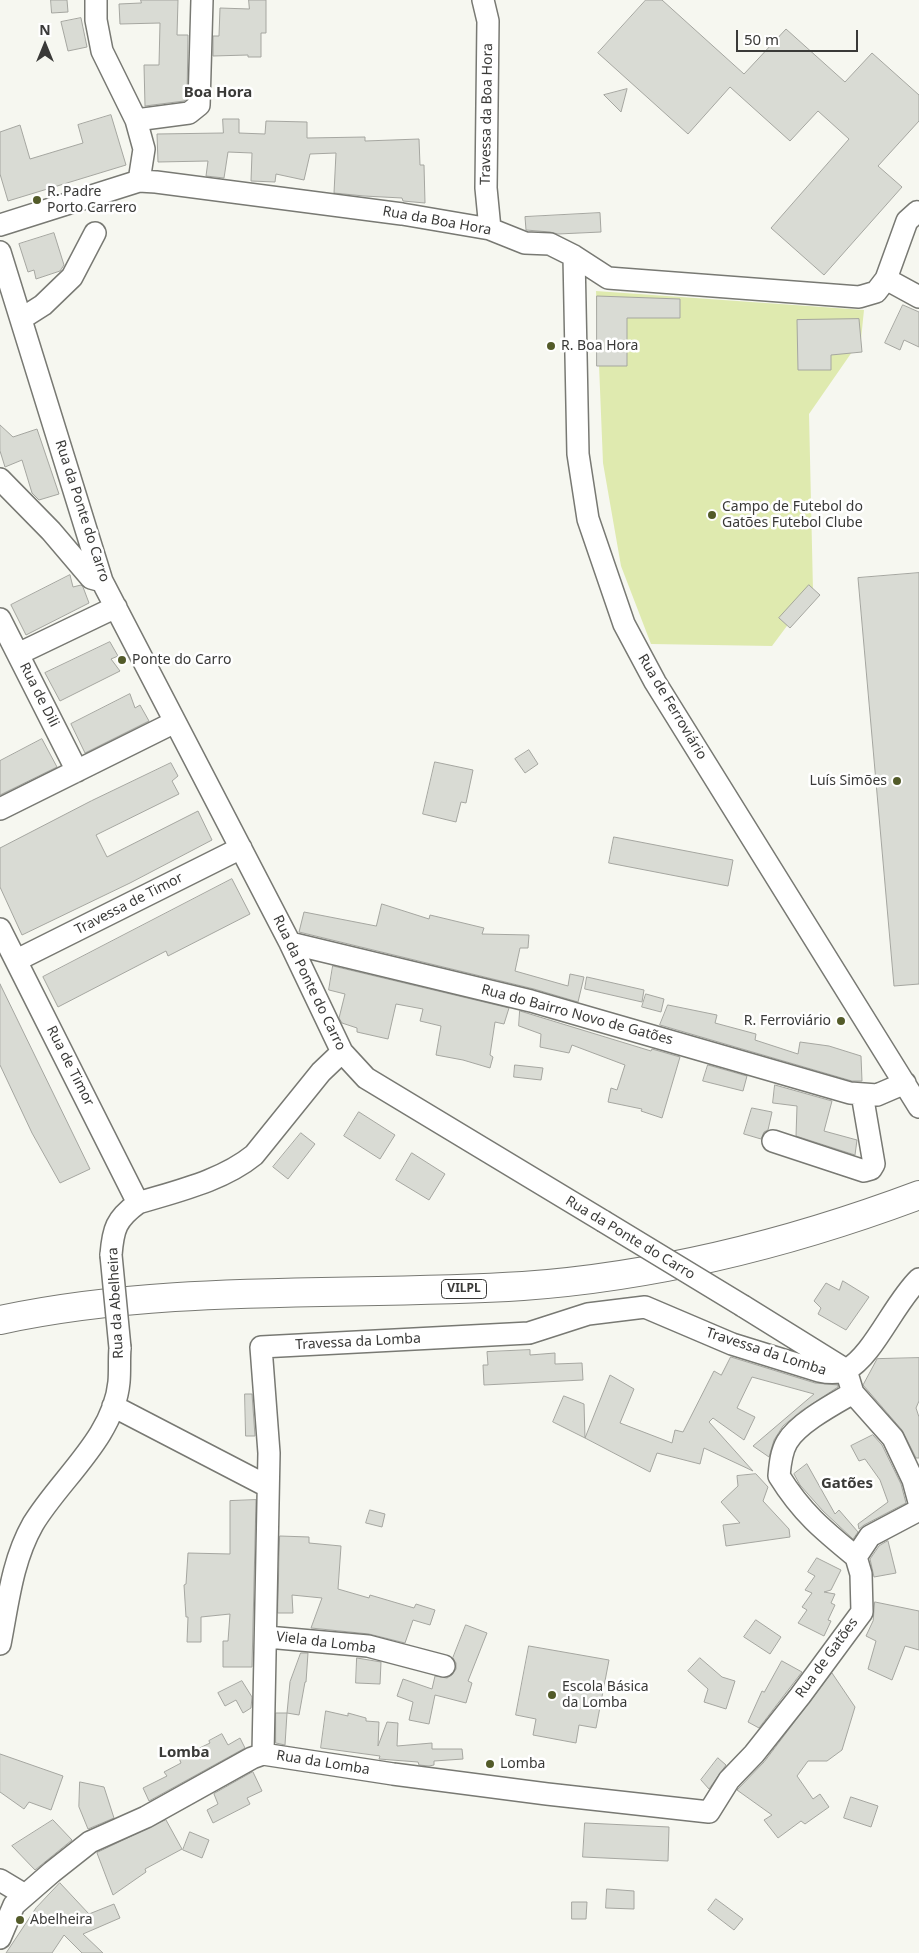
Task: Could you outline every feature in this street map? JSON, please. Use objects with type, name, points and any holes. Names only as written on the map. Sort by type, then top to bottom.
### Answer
[{"type":"highway","name":"VILPL","points":[[0,1320],[90,1305],[163,1297],[257,1293],[472,1289],[574,1281],[628,1274],[690,1264],[740,1252],[862,1216],[919,1195]]},
{"type":"street","points":[[96,0],[96,20],[102,51],[136,120],[144,149],[139,181]]},
{"type":"street","points":[[136,120],[190,114],[199,105],[202,0]]},
{"type":"street","name":"Travessa da Boa Hora","points":[[483,0],[488,21],[486,188],[490,229]]},
{"type":"street","name":"Rua da Boa Hora","points":[[0,225],[139,181],[402,214],[490,229],[525,243],[550,244],[574,256],[608,278],[859,297],[876,292],[886,279]]},
{"type":"street","points":[[919,213],[917,212],[907,221],[886,279],[919,297]]},
{"type":"street","points":[[21,320],[43,305],[72,277],[95,233]]},
{"type":"street","name":"Rua da Ponte do Carro","points":[[0,252],[102,581],[290,943],[342,1052],[366,1078],[846,1370]]},
{"type":"street","name":"Rua de Ferroviário","points":[[574,256],[578,454],[588,519],[624,624],[655,682],[919,1107]]},
{"type":"street","points":[[0,479],[51,531],[91,578],[102,581]]},
{"type":"street","points":[[18,654],[116,607]]},
{"type":"street","name":"Rua de Dili","points":[[0,619],[78,771]]},
{"type":"street","points":[[0,809],[176,722]]},
{"type":"street","name":"Travessa de Timor","points":[[17,960],[241,848]]},
{"type":"street","name":"Rua de Timor","points":[[0,929],[138,1204]]},
{"type":"street","name":"Rua do Bairro Novo de Gatões","points":[[290,943],[531,1001],[850,1093],[877,1095],[904,1083]]},
{"type":"street","name":"Rua da Abelheira","points":[[0,1644],[15,1564],[33,1524],[101,1432],[113,1406],[119,1383],[120,1348],[110,1255],[113,1232],[118,1220],[138,1204],[228,1172],[245,1162],[254,1155],[321,1072],[342,1052]]},
{"type":"street","points":[[773,1141],[864,1171],[871,1169],[874,1164],[862,1094]]},
{"type":"street","points":[[919,1279],[907,1290],[863,1357],[846,1370],[853,1394],[893,1438],[913,1480],[919,1502]]},
{"type":"street","name":"Travessa da Lomba","points":[[264,1754],[269,1453],[261,1348],[529,1333],[588,1314],[645,1307],[732,1344],[819,1371],[833,1373],[846,1370]]},
{"type":"street","points":[[853,1394],[825,1409],[803,1426],[787,1442],[781,1457],[778,1476],[793,1500],[818,1526],[856,1557],[870,1536],[919,1510]]},
{"type":"street","points":[[113,1406],[267,1486]]},
{"type":"street","name":"Rua de Gatões","points":[[709,1812],[729,1780],[754,1754],[800,1696],[862,1612],[861,1574],[856,1557]]},
{"type":"street","name":"Viela da Lomba","points":[[266,1637],[368,1646],[444,1666]]},
{"type":"street","name":"Rua da Lomba","points":[[0,1938],[14,1905],[90,1842],[146,1817],[252,1758],[264,1754],[393,1774],[709,1812]]},
{"type":"street","points":[[0,1880],[25,1895]]},
{"type":"green space","name":"Campo de Futebol do Gatões Futebol Clube","points":[[596,291],[864,310],[861,339],[809,414],[813,591],[772,646],[651,644],[621,566],[603,463]]},
{"type":"building","points":[[51,0],[67,0],[68,12],[52,13]]},
{"type":"building","points":[[141,0],[178,0],[177,35],[188,35],[187,99],[184,101],[145,106],[144,65],[159,65],[160,23],[120,24],[119,4],[141,3]]},
{"type":"building","points":[[249,0],[266,0],[266,33],[261,33],[261,57],[248,57],[248,55],[213,56],[213,36],[219,36],[220,8],[249,9]]},
{"type":"building","points":[[646,0],[662,0],[744,74],[786,29],[845,82],[872,53],[919,95],[919,121],[878,166],[902,187],[824,275],[771,228],[849,139],[818,111],[790,141],[730,87],[688,134],[598,53]]},
{"type":"building","points":[[81,18],[87,47],[68,51],[61,22]]},
{"type":"building","points":[[627,89],[621,112],[604,95]]},
{"type":"building","points":[[111,115],[126,165],[8,201],[0,174],[0,132],[20,125],[30,159],[83,143],[78,125]]},
{"type":"building","points":[[223,119],[239,119],[239,133],[265,134],[266,121],[307,122],[307,138],[365,137],[365,141],[419,139],[420,165],[424,165],[425,203],[403,201],[402,198],[334,193],[336,153],[310,154],[304,180],[276,174],[275,182],[251,181],[252,153],[228,152],[224,178],[206,176],[208,161],[158,162],[157,134],[223,133]]},
{"type":"building","points":[[600,213],[601,232],[558,234],[526,230],[525,217]]},
{"type":"building","points":[[54,233],[64,265],[60,271],[36,279],[34,270],[28,272],[19,244]]},
{"type":"building","points":[[597,296],[680,299],[680,318],[627,318],[627,366],[597,366]]},
{"type":"building","points":[[903,305],[919,312],[919,347],[904,340],[900,350],[885,343]]},
{"type":"building","points":[[859,319],[862,352],[831,355],[831,370],[798,370],[797,320]]},
{"type":"building","points":[[0,425],[13,437],[37,429],[59,494],[39,500],[32,493],[22,460],[5,467],[0,451]]},
{"type":"building","name":"Luís Simões","points":[[919,573],[919,984],[894,986],[858,578]]},
{"type":"building","points":[[70,575],[73,587],[81,585],[83,587],[89,603],[26,635],[11,605]]},
{"type":"building","points":[[809,585],[820,595],[790,628],[779,618]]},
{"type":"building","points":[[110,642],[118,656],[111,659],[120,671],[60,701],[45,673]]},
{"type":"building","points":[[130,694],[135,708],[140,705],[149,721],[85,753],[71,724]]},
{"type":"building","points":[[42,739],[57,767],[0,795],[0,761]]},
{"type":"building","points":[[529,750],[538,764],[525,773],[515,759]]},
{"type":"building","points":[[435,762],[473,770],[466,803],[461,802],[456,822],[423,814]]},
{"type":"building","points":[[171,763],[178,776],[172,781],[179,794],[96,835],[107,857],[198,811],[212,840],[130,883],[22,935],[0,887],[0,848],[91,801]]},
{"type":"building","points":[[614,837],[733,860],[728,886],[609,863]]},
{"type":"building","points":[[232,879],[250,914],[168,956],[166,951],[58,1007],[43,977]]},
{"type":"building","points":[[382,904],[429,919],[430,915],[484,928],[482,934],[529,935],[528,948],[520,948],[515,971],[568,986],[570,974],[584,977],[578,1002],[534,989],[299,932],[304,912],[376,926]]},
{"type":"building","points":[[333,966],[509,1008],[504,1024],[495,1022],[490,1055],[493,1057],[490,1068],[436,1055],[441,1026],[420,1021],[423,1009],[396,1004],[388,1039],[357,1032],[357,1028],[342,1023],[339,1018],[345,994],[329,990]]},
{"type":"building","points":[[587,977],[644,990],[642,1002],[585,989]]},
{"type":"building","points":[[0,984],[90,1169],[60,1183],[32,1133],[0,1065]]},
{"type":"building","points":[[646,994],[664,999],[661,1012],[642,1007]]},
{"type":"building","points":[[668,1005],[717,1015],[715,1023],[756,1034],[755,1040],[798,1054],[800,1042],[829,1046],[861,1056],[862,1081],[852,1081],[660,1025]]},
{"type":"building","points":[[520,1011],[651,1051],[652,1049],[680,1057],[662,1118],[641,1111],[642,1109],[608,1102],[611,1088],[617,1090],[625,1065],[572,1045],[569,1053],[540,1047],[541,1034],[519,1026]]},
{"type":"building","points":[[515,1065],[543,1068],[541,1080],[514,1077]]},
{"type":"building","points":[[708,1065],[747,1076],[743,1091],[703,1081]]},
{"type":"building","points":[[775,1085],[832,1101],[824,1131],[857,1140],[855,1155],[796,1136],[797,1106],[773,1103]]},
{"type":"building","points":[[752,1108],[772,1112],[768,1130],[764,1132],[761,1139],[744,1134]]},
{"type":"building","points":[[359,1112],[395,1135],[380,1159],[344,1136]]},
{"type":"building","points":[[301,1133],[315,1144],[288,1179],[273,1167]]},
{"type":"building","points":[[412,1153],[445,1174],[429,1200],[396,1180]]},
{"type":"building","points":[[843,1281],[869,1297],[846,1330],[818,1314],[821,1308],[814,1301],[826,1283],[839,1290]]},
{"type":"building","points":[[530,1350],[530,1355],[555,1353],[555,1364],[582,1363],[583,1380],[484,1385],[483,1365],[488,1365],[487,1352]]},
{"type":"building","points":[[731,1357],[815,1383],[838,1385],[838,1387],[801,1411],[783,1426],[774,1440],[769,1457],[753,1446],[814,1394],[752,1377],[737,1408],[755,1417],[744,1440],[713,1418],[709,1422],[753,1471],[704,1448],[700,1464],[657,1453],[650,1472],[585,1438],[610,1375],[634,1389],[620,1423],[672,1443],[675,1430],[683,1432],[714,1371],[721,1375]]},
{"type":"building","points":[[919,1358],[919,1401],[916,1408],[919,1417],[919,1458],[916,1458],[902,1430],[863,1385],[877,1359]]},
{"type":"building","points":[[245,1394],[252,1394],[255,1436],[246,1436]]},
{"type":"building","points":[[564,1396],[584,1404],[585,1438],[553,1422]]},
{"type":"building","points":[[873,1435],[882,1445],[901,1484],[906,1503],[859,1529],[858,1524],[888,1502],[880,1480],[865,1459],[859,1461],[851,1446]]},
{"type":"building","points":[[807,1464],[835,1514],[839,1510],[858,1532],[853,1539],[823,1511],[800,1485],[794,1474]]},
{"type":"building","points":[[756,1474],[768,1487],[763,1501],[789,1529],[790,1537],[726,1546],[723,1525],[740,1523],[721,1502],[738,1486],[737,1476]]},
{"type":"building","points":[[256,1500],[252,1667],[223,1667],[223,1641],[228,1641],[230,1614],[201,1617],[201,1642],[187,1642],[188,1617],[186,1617],[184,1585],[186,1584],[188,1553],[230,1554],[230,1501]]},
{"type":"building","points":[[370,1510],[385,1514],[382,1527],[366,1523]]},
{"type":"building","points":[[280,1536],[309,1537],[309,1543],[341,1546],[338,1589],[369,1598],[370,1595],[414,1608],[416,1604],[435,1610],[430,1625],[413,1620],[405,1643],[369,1634],[311,1628],[322,1598],[292,1595],[293,1613],[278,1613]]},
{"type":"building","points":[[888,1541],[896,1573],[874,1577],[870,1559],[879,1546]]},
{"type":"building","points":[[817,1558],[841,1570],[831,1590],[824,1592],[835,1594],[831,1603],[835,1605],[828,1620],[831,1621],[824,1636],[798,1623],[807,1610],[802,1607],[812,1593],[805,1590],[815,1576],[808,1572]]},
{"type":"building","points":[[875,1602],[919,1611],[919,1650],[905,1646],[892,1680],[868,1669],[876,1641],[866,1636],[873,1621]]},
{"type":"building","points":[[756,1620],[781,1637],[770,1654],[744,1637]]},
{"type":"building","points":[[466,1625],[487,1633],[468,1681],[472,1683],[466,1703],[435,1695],[429,1724],[409,1720],[413,1702],[397,1696],[403,1679],[432,1689],[435,1676],[447,1678],[452,1675],[456,1669],[456,1663],[453,1658]]},
{"type":"building","points":[[529,1646],[609,1660],[596,1728],[579,1725],[576,1743],[533,1735],[536,1719],[516,1715]]},
{"type":"building","points":[[301,1653],[308,1653],[306,1682],[299,1715],[287,1713],[290,1682]]},
{"type":"building","points":[[357,1658],[381,1662],[380,1684],[356,1683]]},
{"type":"building","points":[[700,1658],[722,1677],[735,1681],[726,1709],[704,1702],[708,1689],[688,1671]]},
{"type":"building","points":[[782,1661],[802,1672],[759,1728],[748,1722],[762,1691],[764,1692]]},
{"type":"building","points":[[832,1673],[855,1707],[842,1750],[827,1761],[808,1761],[797,1776],[813,1799],[820,1794],[829,1807],[805,1824],[801,1821],[778,1838],[764,1820],[772,1815],[737,1790],[764,1762]]},
{"type":"building","points":[[242,1681],[252,1697],[251,1708],[243,1713],[236,1700],[225,1706],[218,1693]]},
{"type":"building","points":[[326,1711],[348,1716],[348,1713],[366,1718],[366,1721],[379,1722],[378,1746],[387,1722],[398,1723],[397,1746],[432,1743],[432,1749],[462,1749],[463,1759],[434,1761],[434,1765],[429,1766],[419,1765],[418,1762],[379,1759],[380,1756],[321,1748]]},
{"type":"building","points":[[276,1713],[287,1713],[285,1745],[276,1743]]},
{"type":"building","points":[[222,1734],[228,1745],[240,1738],[245,1748],[149,1801],[143,1788],[167,1776],[164,1772],[181,1763],[179,1758],[210,1743],[209,1741]]},
{"type":"building","points":[[0,1754],[63,1776],[51,1810],[29,1802],[24,1809],[0,1792]]},
{"type":"building","points":[[718,1758],[726,1765],[709,1789],[701,1780]]},
{"type":"building","points":[[253,1772],[262,1791],[247,1798],[250,1804],[213,1823],[207,1810],[218,1804],[214,1794]]},
{"type":"building","points":[[80,1782],[104,1787],[114,1818],[88,1829],[79,1807]]},
{"type":"building","points":[[851,1797],[878,1806],[871,1827],[844,1818]]},
{"type":"building","points":[[53,1820],[72,1840],[35,1870],[12,1846]]},
{"type":"building","points":[[166,1820],[182,1849],[145,1869],[146,1872],[113,1895],[97,1853]]},
{"type":"building","points":[[585,1823],[669,1827],[668,1861],[583,1857]]},
{"type":"building","points":[[190,1832],[209,1840],[202,1858],[183,1850]]},
{"type":"building","points":[[60,1883],[89,1914],[114,1904],[120,1918],[83,1934],[103,1953],[82,1953],[64,1935],[52,1953],[6,1953],[36,1908]]},
{"type":"building","points":[[607,1889],[634,1891],[634,1909],[606,1908]]},
{"type":"building","points":[[716,1899],[743,1919],[734,1930],[708,1910]]},
{"type":"building","points":[[572,1902],[587,1902],[586,1919],[572,1919]]},
{"type":"place","name":"R. Padre Porto Carrero","points":[[37,200]]},
{"type":"place","name":"R. Boa Hora","points":[[551,346]]},
{"type":"place","name":"Campo de Futebol do Gatões Futebol Clube","points":[[712,515]]},
{"type":"place","name":"Ponte do Carro","points":[[122,660]]},
{"type":"place","name":"Luís Simões","points":[[897,781]]},
{"type":"place","name":"R. Ferroviário","points":[[841,1021]]},
{"type":"place","name":"Escola Básica da Lomba","points":[[552,1695]]},
{"type":"place","name":"Lomba","points":[[490,1764]]},
{"type":"place","name":"Abelheira","points":[[20,1920]]},
{"type":"district","name":"Boa Hora","points":[[218,93]]},
{"type":"district","name":"Gatões","points":[[847,1484]]},
{"type":"district","name":"Lomba","points":[[184,1753]]}]
